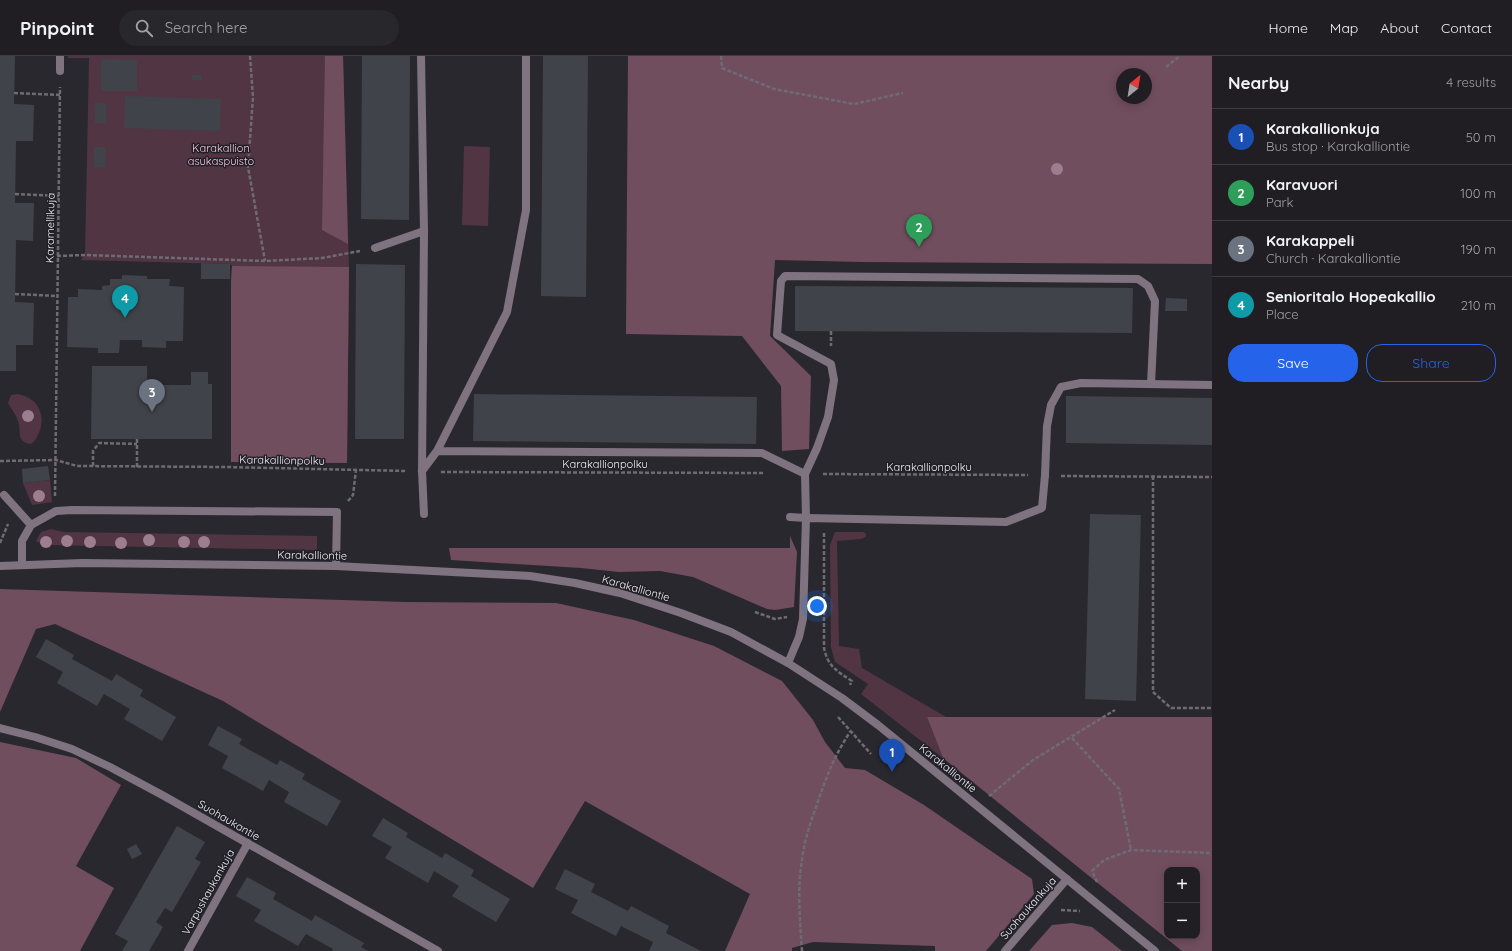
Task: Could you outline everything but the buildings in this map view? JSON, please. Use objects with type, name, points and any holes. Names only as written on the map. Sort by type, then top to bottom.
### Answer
[{"type":"street","points":[[60,56],[60,71]]},
{"type":"street","points":[[421,56],[424,231],[422,471],[424,514]]},
{"type":"street","points":[[422,471],[437,451],[507,312],[526,210],[526,56]]},
{"type":"street","points":[[375,248],[424,231]]},
{"type":"street","points":[[788,663],[799,637],[803,619],[806,518],[805,474],[817,448],[828,417],[834,380],[831,364],[778,335],[781,281],[785,276],[1138,279],[1148,286],[1155,301],[1151,384]]},
{"type":"street","points":[[790,517],[1006,522],[1042,508],[1047,426],[1051,405],[1061,387],[1081,383],[1212,385]]},
{"type":"street","points":[[437,451],[762,453],[805,474]]},
{"type":"street","points":[[4,495],[31,525]]},
{"type":"street","points":[[22,564],[22,541],[31,525],[56,511],[72,510],[337,512],[336,566]]},
{"type":"street","name":"Karakalliontie","points":[[0,566],[82,563],[336,566],[530,576],[575,583],[620,593],[681,613],[731,632],[788,663],[842,698],[878,725],[1155,951]]},
{"type":"street","name":"Suohaukantie","points":[[0,728],[72,749],[110,767],[248,843],[438,951]]},
{"type":"street","name":"Varpushaukankuja","points":[[188,951],[248,843]]},
{"type":"street","name":"Suohaukankuja","points":[[1005,951],[1067,879]]},
{"type":"path","points":[[250,56],[253,97],[248,167],[266,261]]},
{"type":"path","points":[[721,56],[722,68],[774,89],[854,104],[903,93]]},
{"type":"path","points":[[1166,67],[1180,56]]},
{"type":"path","name":"Karamellikuja","points":[[56,511],[54,480],[56,460],[57,256],[61,95],[60,71]]},
{"type":"path","points":[[14,93],[61,95]]},
{"type":"path","points":[[15,194],[59,196]]},
{"type":"path","points":[[57,256],[85,255],[266,261],[322,258],[375,248]]},
{"type":"path","points":[[15,294],[57,296]]},
{"type":"path","points":[[137,439],[137,467]]},
{"type":"path","points":[[93,466],[93,451],[99,444],[137,444]]},
{"type":"path","name":"Karakallionpolku","points":[[0,461],[56,460],[76,466],[137,467],[226,467],[422,471],[766,473]]},
{"type":"path","points":[[337,512],[354,495],[356,470]]},
{"type":"path","name":"Karakallionpolku","points":[[805,474],[1212,477]]},
{"type":"path","points":[[1153,476],[1153,692],[1171,708],[1212,708]]},
{"type":"path","points":[[825,519],[823,622],[824,648],[826,660],[835,669],[852,681],[833,713],[871,754]]},
{"type":"path","points":[[755,612],[775,620],[788,617]]},
{"type":"path","points":[[977,806],[1033,760],[1072,738],[1115,710]]},
{"type":"path","points":[[802,951],[799,910],[802,860],[810,826],[830,767],[850,732]]},
{"type":"path","points":[[1072,738],[1119,789],[1131,850]]},
{"type":"path","points":[[1042,909],[1079,911],[1094,901],[1101,889],[1092,871],[1104,860],[1131,850],[1212,853]]},
{"type":"green space","name":"Karakallion asukaspuisto","points":[[68,56],[343,56],[349,267],[347,463],[231,462],[232,266],[230,264],[81,260],[85,255],[89,58],[68,58]]},
{"type":"green space","points":[[464,146],[490,147],[488,226],[462,225]]},
{"type":"green space","points":[[18,394],[25,396],[36,404],[41,415],[41,428],[36,439],[30,444],[22,441],[17,418],[8,403],[11,395]]},
{"type":"green space","points":[[50,480],[52,502],[32,505],[23,483]]},
{"type":"green space","points":[[51,529],[63,532],[317,536],[317,550],[45,545],[36,541],[41,532]]},
{"type":"green space","points":[[835,532],[863,532],[866,534],[866,537],[861,539],[837,541],[839,646],[859,649],[862,668],[946,717],[927,717],[943,758],[861,694],[868,684],[835,662],[831,647],[830,545]]},
{"type":"shaded area","points":[[325,56],[343,56],[348,244],[322,230]]},
{"type":"shaded area","points":[[628,56],[1212,56],[1212,264],[775,260],[770,336],[811,376],[809,449],[782,451],[781,386],[742,336],[626,334]]},
{"type":"shaded area","points":[[232,266],[349,267],[347,463],[231,462]]},
{"type":"shaded area","points":[[790,536],[797,552],[794,607],[775,610],[767,609],[693,577],[660,571],[619,572],[581,568],[451,560],[449,548],[790,548]]},
{"type":"shaded area","points":[[0,589],[405,602],[556,603],[634,620],[714,646],[782,681],[813,720],[825,742],[845,768],[865,770],[924,805],[1032,879],[1034,894],[986,951],[935,951],[935,946],[813,942],[792,948],[792,951],[725,951],[750,894],[585,801],[533,888],[223,701],[55,624],[36,629],[0,712]]},
{"type":"shaded area","points":[[927,717],[1212,717],[1212,951],[1182,951],[1167,939],[1200,939],[1200,867],[1164,867],[1164,936],[943,758]]},
{"type":"shaded area","points":[[0,742],[76,758],[121,785],[76,866],[114,888],[80,951],[0,951]]},
{"type":"shaded area","points":[[1072,923],[1092,927],[1122,951],[1029,951],[1052,925]]},
{"type":"place","name":"Karavuori","points":[[919,247]]},
{"type":"place","name":"Senioritalo Hopeakallio","points":[[125,318]]},
{"type":"place","name":"Karakappeli","points":[[152,412]]},
{"type":"place","name":"Karakallionkuja","points":[[892,772]]}]
